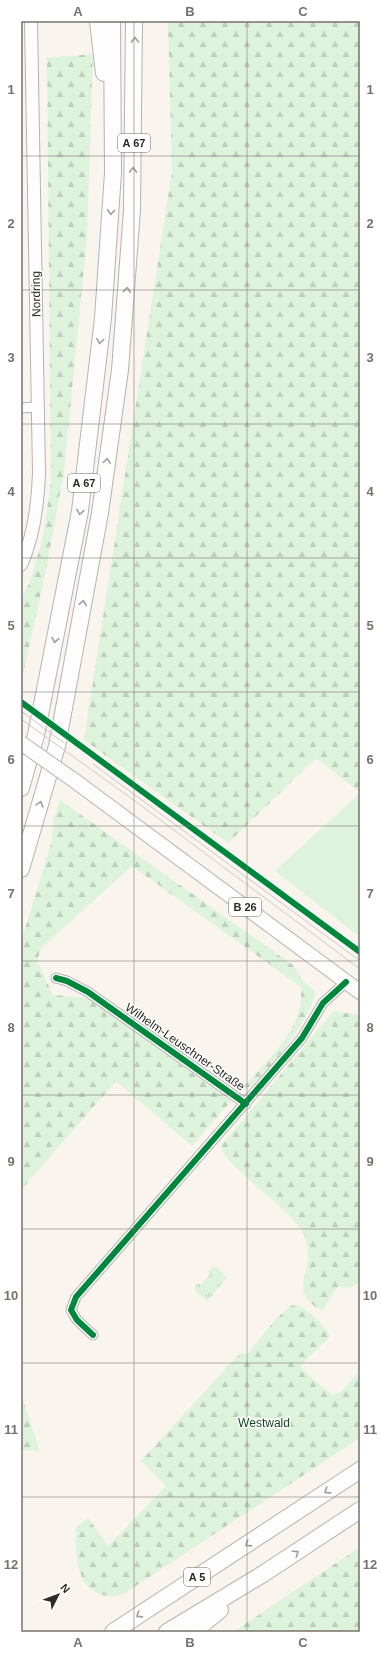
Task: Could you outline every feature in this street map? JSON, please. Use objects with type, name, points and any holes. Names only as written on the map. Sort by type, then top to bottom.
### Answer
[{"type":"highway","name":"A 67","points":[[98,21],[114,173]]},
{"type":"highway","name":"A 67","points":[[21,788],[36,735],[80,511],[103,318],[114,173],[112,21]]},
{"type":"highway","name":"A 67","points":[[21,869],[57,746],[100,513],[119,378],[132,210],[134,21]]},
{"type":"highway","name":"A 5","points":[[113,1632],[360,1470]]},
{"type":"highway","name":"A 5","points":[[167,1632],[263,1574],[360,1510]]},
{"type":"highway","name":"A 5","points":[[193,1632],[263,1574]]},
{"type":"main road","name":"Nordring","points":[[21,565],[33,532],[39,490],[31,21]]},
{"type":"main road","name":"B 26","points":[[21,743],[75,781],[360,992]]},
{"type":"street","points":[[21,408],[37,407]]},
{"type":"street","name":"Wilhelm-Leuschner-Straße","points":[[56,978],[68,981],[88,992],[246,1104],[302,1038],[323,1003],[346,982]]},
{"type":"street","points":[[93,1335],[74,1316],[71,1310],[76,1297],[206,1147],[246,1104]]},
{"type":"green space","points":[[168,21],[360,21],[360,792],[316,758],[228,843],[84,740],[172,172]]},
{"type":"green space","points":[[93,54],[87,236],[64,472],[46,570],[21,683],[21,598],[30,582],[43,537],[51,481],[47,58]]},
{"type":"green space","points":[[360,793],[360,937],[275,871]]},
{"type":"green space","points":[[60,800],[293,965],[302,980],[316,992],[304,1019],[283,1051],[255,1082],[240,1091],[282,1044],[290,1031],[297,1017],[301,1003],[301,987],[132,866],[41,948],[37,961],[53,995],[88,998],[231,1101],[192,1146],[116,1081],[21,1190],[21,942],[51,844],[54,817]]},
{"type":"green space","points":[[335,1011],[360,1015],[360,1280],[351,1288],[337,1287],[323,1310],[313,1305],[304,1293],[303,1287],[308,1253],[303,1232],[284,1210],[232,1164],[224,1154],[221,1146]]},
{"type":"green space","points":[[212,1267],[217,1267],[227,1278],[207,1301],[195,1291],[195,1287],[198,1283],[201,1285],[210,1274],[208,1272]]},
{"type":"green space","name":"Westwald","points":[[295,1304],[305,1309],[316,1318],[325,1328],[330,1337],[300,1366],[314,1380],[333,1395],[340,1393],[360,1371],[360,1438],[124,1593],[118,1596],[113,1596],[103,1595],[94,1591],[87,1585],[82,1577],[79,1567],[76,1546],[76,1527],[88,1518],[108,1546],[166,1486],[141,1461],[240,1353],[247,1354],[283,1312]]},
{"type":"green space","points":[[21,1392],[23,1400],[40,1451],[21,1450]]},
{"type":"green space","points":[[360,1547],[360,1632],[233,1632]]},
{"type":"tram line","points":[[21,711],[64,743]]},
{"type":"tram line","points":[[21,719],[135,801],[360,969]]},
{"type":"tram line","points":[[93,764],[360,961]]},
{"type":"cycle path","points":[[21,702],[360,952]]},
{"type":"cycle path","points":[[56,978],[67,981],[88,992],[246,1104]]},
{"type":"cycle path","points":[[93,1335],[77,1320],[71,1310],[76,1297],[302,1038],[323,1003],[346,982]]}]
